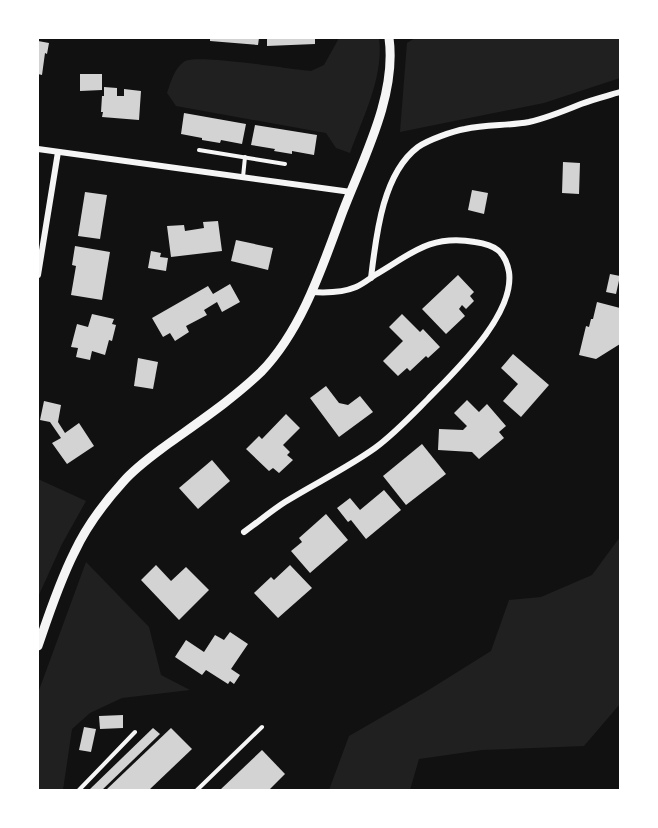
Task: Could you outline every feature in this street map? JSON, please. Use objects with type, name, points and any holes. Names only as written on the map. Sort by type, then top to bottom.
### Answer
[{"type":"street","points":[[38,646],[74,551],[90,524],[124,480],[142,463],[241,391],[263,369],[286,339],[311,292],[369,148],[388,79],[389,38]]},
{"type":"street","points":[[371,278],[376,234],[389,189],[405,160],[419,147],[465,129],[546,118],[621,92]]},
{"type":"street","points":[[38,148],[351,192]]},
{"type":"street","points":[[38,275],[58,152]]},
{"type":"street","points":[[244,532],[283,503],[374,449],[398,429],[470,356],[499,315],[509,276],[503,255],[495,247],[473,241],[453,240],[430,244],[415,250],[357,286],[346,290],[311,292]]},
{"type":"lane","points":[[199,150],[285,164]]},
{"type":"lane","points":[[243,177],[245,157]]},
{"type":"lane","points":[[197,790],[262,727]]},
{"type":"lane","points":[[79,790],[135,732]]},
{"type":"shaded area","points":[[339,38],[379,38],[380,53],[375,82],[350,153],[336,148],[326,133],[176,106],[167,93],[176,71],[185,61],[208,59],[311,71],[324,65]]},
{"type":"shaded area","points":[[415,38],[620,38],[620,78],[544,103],[400,132],[407,43]]},
{"type":"shaded area","points":[[38,479],[86,501],[62,544],[38,597]]},
{"type":"shaded area","points":[[620,537],[620,704],[584,746],[482,750],[419,759],[410,790],[329,790],[349,736],[491,651],[509,600],[541,597],[592,575]]},
{"type":"shaded area","points":[[86,562],[149,627],[161,675],[190,690],[122,698],[90,713],[72,729],[63,790],[38,790],[38,693]]},
{"type":"building","points":[[210,38],[259,38],[258,45],[210,41]]},
{"type":"building","points":[[267,38],[315,38],[315,44],[267,46]]},
{"type":"building","points":[[38,41],[49,43],[42,75],[38,74]]},
{"type":"building","points":[[80,74],[102,74],[102,90],[80,91]]},
{"type":"building","points":[[104,87],[117,88],[117,96],[124,96],[124,89],[141,91],[139,120],[102,117]]},
{"type":"building","points":[[184,113],[246,124],[242,144],[221,140],[220,143],[181,134]]},
{"type":"building","points":[[255,125],[317,135],[314,155],[292,151],[292,154],[251,145]]},
{"type":"building","points":[[563,162],[580,163],[579,194],[562,193]]},
{"type":"building","points":[[472,190],[488,193],[484,214],[468,210]]},
{"type":"building","points":[[85,192],[107,195],[100,239],[78,236]]},
{"type":"building","points":[[218,221],[222,251],[171,257],[167,226],[184,225],[185,231],[204,228],[203,222]]},
{"type":"building","points":[[236,240],[273,248],[268,270],[231,261]]},
{"type":"building","points":[[75,246],[110,252],[102,300],[71,295],[76,266],[72,265]]},
{"type":"building","points":[[151,251],[161,253],[160,257],[168,258],[166,271],[148,268]]},
{"type":"building","points":[[610,274],[620,276],[616,294],[606,292]]},
{"type":"building","points":[[458,275],[474,292],[470,296],[474,301],[466,309],[462,305],[459,309],[465,316],[446,334],[422,309]]},
{"type":"building","points":[[230,284],[240,302],[222,312],[217,302],[204,310],[207,315],[186,326],[189,332],[175,341],[170,333],[163,337],[152,318],[208,286],[213,294]]},
{"type":"building","points":[[597,302],[620,308],[620,344],[596,359],[579,355],[586,326],[589,327],[593,319]]},
{"type":"building","points":[[92,314],[114,319],[112,324],[116,325],[105,355],[92,351],[90,360],[76,357],[78,348],[71,347],[77,324],[88,327]]},
{"type":"building","points":[[402,314],[420,332],[423,329],[440,347],[410,371],[407,368],[398,376],[383,361],[403,341],[389,327]]},
{"type":"building","points":[[513,354],[549,385],[521,417],[503,401],[518,384],[501,368]]},
{"type":"building","points":[[138,358],[158,362],[153,389],[134,386]]},
{"type":"building","points":[[326,386],[339,403],[348,405],[360,396],[373,412],[339,437],[310,398]]},
{"type":"building","points":[[467,400],[479,412],[487,404],[506,426],[499,432],[504,438],[479,459],[472,452],[438,450],[439,429],[463,430],[467,426],[454,413]]},
{"type":"building","points":[[44,401],[61,405],[58,422],[65,433],[79,423],[94,446],[67,464],[52,443],[61,438],[50,422],[40,420]]},
{"type":"building","points":[[286,414],[300,428],[283,445],[290,452],[287,455],[293,460],[279,473],[273,468],[269,471],[246,449],[259,436],[262,439]]},
{"type":"building","points":[[422,444],[446,474],[406,505],[383,476]]},
{"type":"building","points":[[212,460],[230,481],[198,509],[179,488]]},
{"type":"building","points":[[384,490],[401,510],[366,539],[351,520],[348,522],[337,508],[350,498],[360,510]]},
{"type":"building","points":[[326,514],[348,540],[310,573],[291,551],[302,542],[299,538]]},
{"type":"building","points":[[156,565],[171,581],[186,567],[209,590],[179,620],[141,580]]},
{"type":"building","points":[[290,565],[312,588],[278,618],[254,593],[271,577],[274,580]]},
{"type":"building","points":[[230,632],[248,644],[231,669],[240,675],[234,684],[230,681],[228,684],[206,670],[202,675],[175,657],[186,640],[204,652],[215,635],[224,640]]},
{"type":"building","points":[[123,715],[123,728],[100,729],[99,716]]},
{"type":"building","points":[[84,727],[96,729],[91,752],[79,750]]},
{"type":"building","points":[[153,728],[160,734],[102,790],[89,790]]},
{"type":"building","points":[[171,728],[192,749],[149,790],[106,790]]},
{"type":"building","points":[[262,750],[285,774],[269,790],[220,790]]}]
